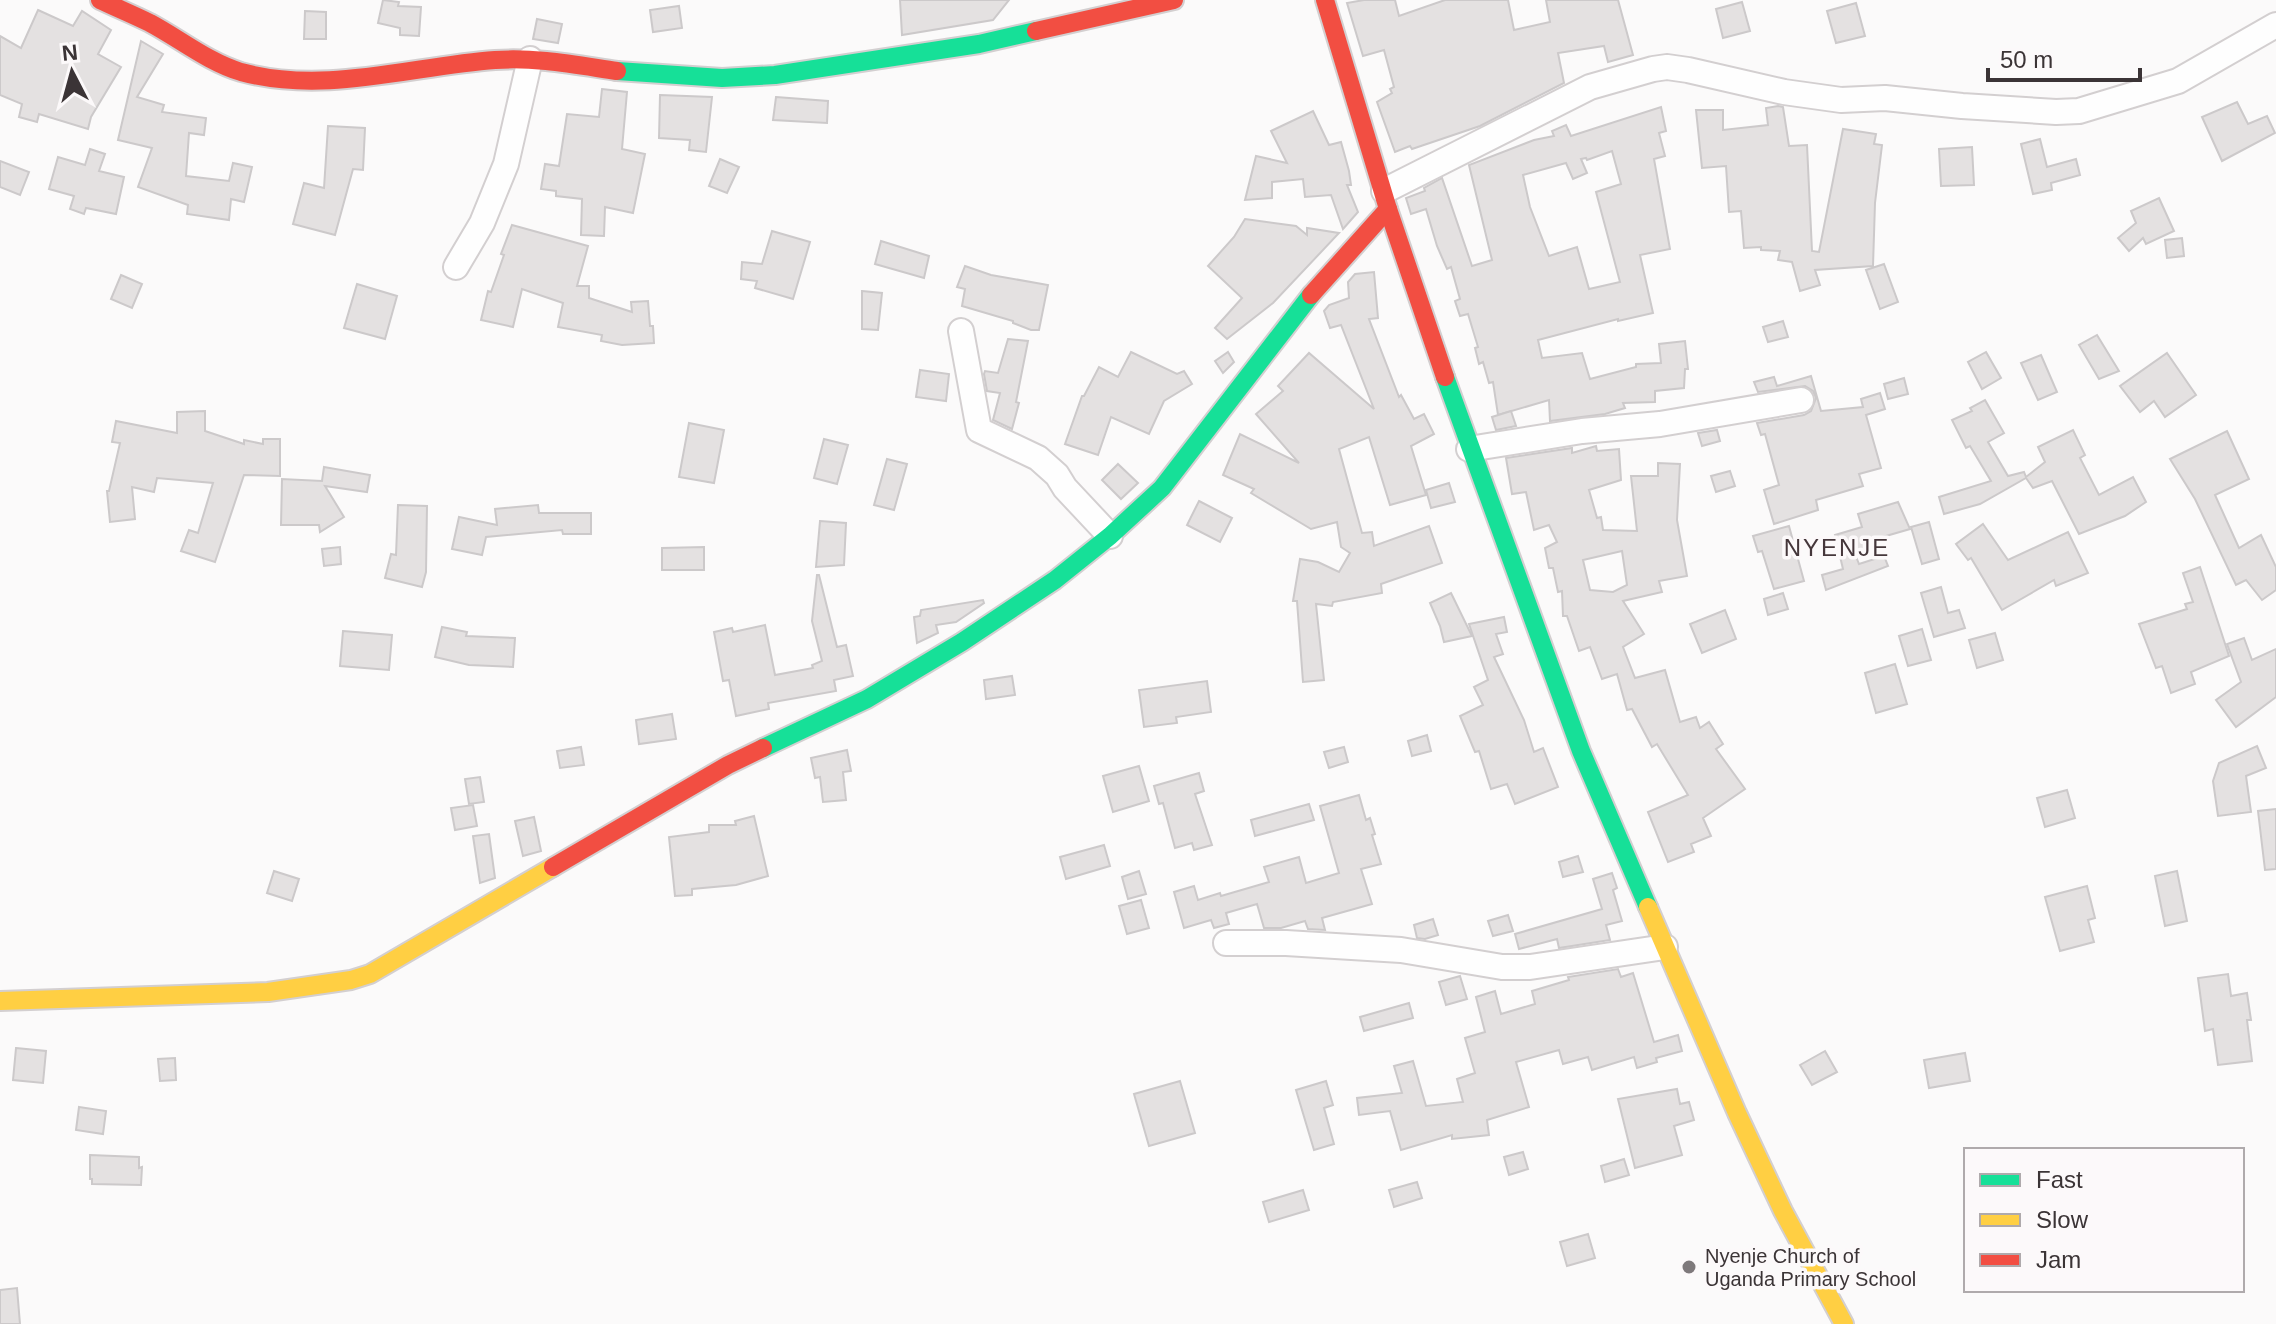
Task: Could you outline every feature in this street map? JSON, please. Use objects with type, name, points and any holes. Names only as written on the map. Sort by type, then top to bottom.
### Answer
[{"type":"street","points":[[100,0],[150,23],[218,63],[270,78],[300,81],[345,79],[494,60],[530,59],[634,73],[722,78],[775,75],[979,44],[1174,0]]},
{"type":"street","points":[[1325,0],[1386,200],[1469,449],[1581,751],[1744,1127],[1783,1211],[1844,1324]]},
{"type":"street","points":[[0,1001],[268,992],[351,980],[370,974],[728,765],[867,699],[962,642],[1055,580],[1110,536],[1162,488],[1386,200],[1590,87],[1667,67],[1784,92],[1841,100],[1885,98],[1962,106],[2079,111],[2178,81],[2276,25]]},
{"type":"street","points":[[456,267],[482,223],[506,164],[530,59]]},
{"type":"street","points":[[961,331],[979,430],[1038,458],[1057,475],[1065,488],[1110,536]]},
{"type":"street","points":[[1469,449],[1582,431],[1660,424],[1801,400]]},
{"type":"street","points":[[1226,943],[1401,950],[1502,967],[1530,967],[1665,947]]},
{"type":"building","points":[[383,0],[399,2],[398,6],[421,7],[419,36],[400,35],[400,28],[378,23]]},
{"type":"building","points":[[900,0],[1009,0],[993,20],[902,35]]},
{"type":"building","points":[[1395,0],[1399,16],[1445,0],[1508,0],[1514,30],[1550,22],[1546,0],[1618,0],[1633,55],[1608,62],[1604,46],[1558,53],[1564,83],[1480,126],[1395,152],[1377,102],[1392,93],[1390,89],[1394,87],[1384,50],[1363,56],[1347,3]]},
{"type":"building","points":[[1742,2],[1750,31],[1723,38],[1716,9]]},
{"type":"building","points":[[1856,3],[1865,36],[1836,43],[1827,11]]},
{"type":"building","points":[[679,6],[682,28],[653,32],[650,10]]},
{"type":"building","points":[[38,10],[73,26],[82,11],[111,30],[98,54],[121,67],[91,117],[88,129],[39,114],[37,122],[19,117],[22,104],[0,95],[0,36],[21,48]]},
{"type":"building","points":[[305,11],[326,12],[326,39],[304,39]]},
{"type":"building","points":[[537,19],[562,24],[558,43],[533,39]]},
{"type":"building","points":[[141,41],[163,54],[137,97],[164,105],[162,112],[206,118],[204,135],[189,133],[186,176],[229,181],[233,163],[252,167],[244,202],[231,199],[229,220],[187,214],[188,205],[138,187],[152,148],[118,140]]},
{"type":"building","points":[[602,89],[627,92],[622,149],[645,154],[633,213],[605,207],[604,236],[581,235],[582,199],[556,196],[556,191],[541,189],[545,164],[559,166],[567,114],[599,117]]},
{"type":"building","points":[[660,95],[712,97],[706,152],[689,150],[690,140],[659,138]]},
{"type":"building","points":[[776,97],[828,101],[827,123],[773,120]]},
{"type":"building","points":[[2237,102],[2248,124],[2267,116],[2275,133],[2222,161],[2202,117]]},
{"type":"building","points":[[1661,107],[1666,131],[1659,133],[1665,156],[1654,159],[1670,249],[1640,255],[1653,313],[1538,340],[1542,358],[1582,353],[1590,379],[1636,367],[1636,364],[1661,363],[1659,344],[1685,341],[1688,369],[1685,369],[1684,388],[1655,391],[1655,402],[1623,403],[1625,408],[1605,414],[1550,421],[1549,400],[1498,415],[1493,382],[1489,383],[1483,362],[1479,364],[1475,348],[1478,347],[1468,314],[1460,316],[1455,301],[1460,299],[1451,267],[1447,269],[1437,246],[1426,209],[1411,214],[1406,198],[1425,191],[1424,188],[1442,178],[1472,266],[1492,260],[1469,165],[1534,140],[1554,136],[1552,131],[1566,125],[1571,136]],"holes":[[[1612,151],[1621,184],[1596,192],[1620,282],[1589,289],[1577,247],[1549,256],[1530,207],[1523,175],[1566,163],[1573,179],[1587,173],[1581,159],[1587,160]]]},
{"type":"building","points":[[1783,107],[1789,146],[1807,145],[1812,251],[1819,252],[1843,129],[1876,134],[1874,144],[1882,145],[1875,203],[1873,266],[1815,270],[1820,285],[1800,291],[1792,262],[1778,260],[1780,251],[1761,250],[1761,247],[1744,248],[1741,211],[1729,212],[1726,166],[1702,168],[1696,110],[1723,110],[1723,130],[1768,125],[1766,108]]},
{"type":"building","points":[[1313,111],[1329,145],[1341,142],[1349,171],[1351,185],[1347,185],[1358,212],[1343,229],[1331,195],[1305,197],[1303,179],[1272,182],[1272,198],[1245,200],[1256,156],[1287,163],[1271,131]]},
{"type":"building","points":[[328,126],[365,128],[363,170],[353,169],[335,235],[293,224],[304,183],[324,188]]},
{"type":"building","points":[[2040,139],[2047,167],[2076,159],[2080,175],[2051,183],[2052,190],[2033,194],[2021,144]]},
{"type":"building","points":[[1972,147],[1974,185],[1941,186],[1939,149]]},
{"type":"building","points":[[90,149],[105,154],[99,171],[124,177],[116,214],[86,208],[84,214],[70,209],[74,196],[49,189],[58,157],[85,165]]},
{"type":"building","points":[[720,159],[739,167],[727,193],[709,186]]},
{"type":"building","points":[[0,161],[29,172],[20,195],[0,187]]},
{"type":"building","points":[[2159,198],[2174,231],[2146,244],[2143,238],[2129,251],[2118,238],[2136,223],[2131,211]]},
{"type":"building","points":[[1245,219],[1296,226],[1307,235],[1307,228],[1339,233],[1273,303],[1227,339],[1215,328],[1242,298],[1208,266],[1234,237]]},
{"type":"building","points":[[512,225],[588,246],[577,286],[589,286],[589,298],[632,312],[631,302],[648,301],[654,343],[622,345],[601,341],[602,335],[558,327],[563,303],[522,289],[513,327],[481,320]]},
{"type":"building","points":[[772,231],[810,242],[793,299],[755,288],[757,281],[741,279],[742,262],[762,264]]},
{"type":"building","points":[[2182,238],[2184,256],[2167,258],[2165,240]]},
{"type":"building","points":[[881,241],[929,256],[924,278],[875,264]]},
{"type":"building","points":[[1884,264],[1898,302],[1880,309],[1866,270]]},
{"type":"building","points":[[965,266],[991,275],[1048,285],[1039,330],[962,306],[965,289],[957,287]]},
{"type":"building","points":[[1374,272],[1378,318],[1369,319],[1399,397],[1401,395],[1414,419],[1424,414],[1434,434],[1411,446],[1426,495],[1390,505],[1369,437],[1339,449],[1362,533],[1372,532],[1374,546],[1429,526],[1442,563],[1381,584],[1382,593],[1333,602],[1332,606],[1316,604],[1324,680],[1303,682],[1297,601],[1293,601],[1300,559],[1318,562],[1339,572],[1350,553],[1341,547],[1337,522],[1311,529],[1251,493],[1254,489],[1223,475],[1240,434],[1299,463],[1256,414],[1283,391],[1278,386],[1309,353],[1374,409],[1341,325],[1330,328],[1324,311],[1329,305],[1349,298],[1348,282],[1355,274]]},
{"type":"building","points":[[121,275],[142,284],[132,308],[111,299]]},
{"type":"building","points":[[357,284],[397,296],[385,339],[344,328]]},
{"type":"building","points":[[862,291],[882,293],[878,330],[862,329]]},
{"type":"building","points":[[1783,321],[1788,337],[1768,342],[1763,327]]},
{"type":"building","points":[[2097,335],[2119,371],[2099,379],[2079,345]]},
{"type":"building","points":[[1008,339],[1028,341],[1012,429],[993,420],[1000,393],[987,391],[984,374],[985,371],[998,373]]},
{"type":"building","points":[[1131,352],[1177,374],[1184,371],[1192,384],[1164,401],[1149,434],[1111,417],[1098,455],[1065,444],[1082,396],[1099,367],[1118,377]]},
{"type":"building","points":[[1228,352],[1234,362],[1223,373],[1215,361]]},
{"type":"building","points":[[1986,352],[2001,378],[1982,389],[1968,362]]},
{"type":"building","points":[[2167,353],[2196,395],[2165,417],[2154,401],[2140,412],[2120,386]]},
{"type":"building","points":[[2041,355],[2057,392],[2038,400],[2021,363]]},
{"type":"building","points":[[920,370],[949,374],[946,401],[916,397]]},
{"type":"building","points":[[1811,376],[1821,411],[1863,407],[1861,399],[1880,393],[1885,409],[1866,415],[1881,468],[1859,474],[1863,486],[1816,500],[1818,510],[1774,524],[1764,490],[1779,485],[1765,434],[1761,435],[1757,423],[1804,415],[1811,411],[1816,398],[1813,391],[1805,386],[1758,392],[1754,382],[1774,377],[1777,386]]},
{"type":"building","points":[[1904,378],[1908,394],[1888,399],[1884,384]]},
{"type":"building","points":[[1985,400],[2004,433],[1988,442],[2008,476],[2024,472],[2026,477],[2045,462],[2038,447],[2073,430],[2085,455],[2080,458],[2099,495],[2133,477],[2146,502],[2125,516],[2079,534],[2052,481],[2033,488],[2026,478],[1980,504],[1944,514],[1939,497],[1991,481],[1970,446],[1966,448],[1952,420],[1972,411],[1970,408]]},
{"type":"building","points":[[205,411],[205,431],[244,444],[244,440],[263,444],[263,439],[280,439],[280,476],[244,475],[215,562],[181,551],[189,530],[198,533],[213,483],[157,478],[154,492],[132,487],[135,519],[110,522],[107,491],[120,443],[112,442],[116,421],[177,433],[177,412]]},
{"type":"building","points":[[1511,411],[1516,426],[1496,430],[1492,417]]},
{"type":"building","points":[[689,423],[724,430],[714,483],[679,477]]},
{"type":"building","points":[[1717,430],[1720,441],[1702,446],[1698,433]]},
{"type":"building","points":[[2227,431],[2249,479],[2215,495],[2239,548],[2261,535],[2276,567],[2276,590],[2262,600],[2246,580],[2236,585],[2195,499],[2170,459]]},
{"type":"building","points":[[824,439],[848,445],[837,484],[814,478]]},
{"type":"building","points":[[1596,446],[1597,451],[1619,449],[1621,480],[1589,490],[1597,518],[1601,517],[1603,530],[1637,531],[1631,476],[1658,476],[1658,463],[1680,464],[1677,520],[1687,576],[1659,581],[1662,592],[1623,601],[1644,634],[1623,647],[1635,678],[1665,670],[1680,722],[1696,717],[1700,728],[1709,722],[1723,744],[1716,749],[1745,789],[1703,818],[1711,836],[1691,844],[1694,852],[1668,862],[1648,812],[1688,795],[1657,744],[1652,747],[1632,709],[1627,710],[1617,674],[1602,679],[1590,647],[1579,651],[1567,616],[1563,616],[1562,591],[1558,592],[1553,568],[1549,568],[1545,548],[1557,542],[1549,525],[1534,530],[1526,492],[1512,494],[1506,458],[1572,448],[1572,453]],"holes":[[[1622,551],[1627,585],[1613,592],[1590,590],[1583,560]]]},
{"type":"building","points":[[887,459],[907,464],[894,510],[874,505]]},
{"type":"building","points":[[1118,464],[1138,483],[1121,499],[1102,480]]},
{"type":"building","points":[[324,467],[370,475],[367,492],[325,486],[344,517],[320,532],[319,525],[281,525],[282,479],[322,481]]},
{"type":"building","points":[[1730,471],[1735,486],[1716,492],[1711,476]]},
{"type":"building","points":[[1449,483],[1455,502],[1431,508],[1426,490]]},
{"type":"building","points":[[1199,501],[1232,518],[1220,542],[1187,525]]},
{"type":"building","points":[[1898,502],[1910,529],[1879,538],[1881,547],[1855,554],[1859,564],[1884,556],[1888,566],[1826,590],[1822,575],[1843,569],[1835,535],[1862,527],[1858,514]]},
{"type":"building","points":[[398,505],[427,506],[426,572],[422,587],[385,578],[391,554],[396,555]]},
{"type":"building","points":[[538,505],[539,513],[591,513],[591,534],[563,534],[562,530],[486,537],[482,555],[452,549],[459,517],[497,525],[495,509]]},
{"type":"building","points":[[820,521],[846,523],[844,565],[816,567]]},
{"type":"building","points":[[1929,522],[1939,559],[1922,564],[1911,527]]},
{"type":"building","points":[[1983,524],[2008,560],[2068,532],[2088,573],[2056,586],[2054,580],[2002,610],[1971,558],[1968,560],[1956,544]]},
{"type":"building","points":[[1789,526],[1804,581],[1774,589],[1762,551],[1758,552],[1753,536]]},
{"type":"building","points":[[340,547],[341,564],[324,566],[322,549]]},
{"type":"building","points":[[704,547],[704,570],[662,570],[662,548]]},
{"type":"building","points":[[2200,567],[2229,656],[2191,672],[2195,684],[2171,693],[2162,666],[2156,668],[2139,624],[2187,609],[2185,604],[2193,602],[2183,573]]},
{"type":"building","points":[[817,575],[837,647],[846,645],[853,676],[834,680],[836,691],[768,703],[769,709],[736,716],[729,680],[723,681],[714,632],[732,628],[733,632],[765,625],[775,675],[813,668],[812,665],[822,661],[812,621]]},
{"type":"building","points":[[1941,587],[1948,613],[1959,610],[1965,628],[1934,637],[1921,593]]},
{"type":"building","points":[[1451,593],[1472,636],[1444,642],[1430,603]]},
{"type":"building","points":[[1783,593],[1788,609],[1768,615],[1764,599]]},
{"type":"building","points":[[983,600],[984,603],[956,622],[936,625],[938,633],[917,643],[914,617],[920,616],[921,610]]},
{"type":"building","points":[[1725,610],[1736,639],[1702,653],[1690,624]]},
{"type":"building","points":[[1504,617],[1507,632],[1496,634],[1503,654],[1494,657],[1524,720],[1534,752],[1543,748],[1558,787],[1515,804],[1507,784],[1491,789],[1479,751],[1475,752],[1460,716],[1483,705],[1474,687],[1488,680],[1469,624]]},
{"type":"building","points":[[442,627],[467,632],[466,636],[515,638],[513,667],[469,665],[435,657]]},
{"type":"building","points":[[1922,629],[1931,660],[1908,666],[1899,636]]},
{"type":"building","points":[[343,631],[392,635],[389,670],[340,666]]},
{"type":"building","points":[[1995,633],[2003,660],[1977,668],[1969,640]]},
{"type":"building","points":[[2244,638],[2252,660],[2276,649],[2276,697],[2236,727],[2216,700],[2241,682],[2227,644]]},
{"type":"building","points":[[1895,664],[1907,704],[1876,713],[1865,673]]},
{"type":"building","points":[[1012,676],[1015,695],[986,699],[984,680]]},
{"type":"building","points":[[1207,681],[1211,712],[1176,717],[1177,723],[1144,727],[1139,690]]},
{"type":"building","points":[[672,714],[676,739],[639,744],[636,720]]},
{"type":"building","points":[[1427,735],[1431,751],[1412,756],[1408,741]]},
{"type":"building","points":[[2257,746],[2266,768],[2246,776],[2251,812],[2218,816],[2213,781],[2219,763]]},
{"type":"building","points":[[581,747],[584,765],[560,768],[557,751]]},
{"type":"building","points":[[1344,747],[1348,762],[1329,768],[1324,752]]},
{"type":"building","points":[[847,750],[851,771],[843,772],[846,800],[823,802],[820,777],[815,778],[811,758]]},
{"type":"building","points":[[1139,766],[1149,801],[1113,812],[1103,776]]},
{"type":"building","points":[[1199,773],[1204,791],[1195,794],[1212,845],[1194,850],[1192,843],[1175,848],[1163,803],[1159,804],[1154,786]]},
{"type":"building","points":[[480,777],[484,802],[469,804],[465,779]]},
{"type":"building","points":[[2067,790],[2075,818],[2045,827],[2037,798]]},
{"type":"building","points":[[1359,795],[1366,820],[1370,818],[1381,864],[1361,869],[1372,904],[1322,918],[1325,930],[1308,929],[1305,921],[1281,928],[1264,928],[1257,904],[1226,913],[1229,924],[1214,928],[1211,920],[1184,928],[1174,892],[1194,886],[1198,900],[1220,893],[1221,896],[1269,882],[1264,867],[1299,857],[1306,883],[1339,873],[1320,806]]},
{"type":"building","points":[[1309,804],[1314,820],[1255,836],[1251,820]]},
{"type":"building","points":[[473,805],[477,826],[455,830],[451,808]]},
{"type":"building","points":[[2276,809],[2276,869],[2265,870],[2258,811]]},
{"type":"building","points":[[754,816],[768,876],[736,885],[692,889],[692,895],[675,896],[669,837],[709,832],[709,825],[736,825],[735,821]]},
{"type":"building","points":[[534,817],[541,851],[523,856],[515,821]]},
{"type":"building","points":[[489,834],[495,878],[480,883],[473,836]]},
{"type":"building","points":[[1104,845],[1110,866],[1066,879],[1060,857]]},
{"type":"building","points":[[1578,856],[1583,872],[1563,877],[1559,862]]},
{"type":"building","points":[[274,871],[299,879],[292,901],[267,893]]},
{"type":"building","points":[[1139,871],[1146,894],[1128,899],[1122,877]]},
{"type":"building","points":[[2177,871],[2187,921],[2165,926],[2155,876]]},
{"type":"building","points":[[1612,873],[1617,888],[1613,890],[1622,921],[1606,925],[1610,940],[1559,948],[1557,939],[1519,949],[1515,934],[1602,909],[1593,879]]},
{"type":"building","points":[[2087,886],[2095,918],[2088,920],[2094,942],[2060,951],[2045,897]]},
{"type":"building","points":[[1141,900],[1149,928],[1127,934],[1119,906]]},
{"type":"building","points":[[1508,915],[1513,931],[1493,936],[1488,921]]},
{"type":"building","points":[[1433,919],[1438,935],[1417,938],[1414,925]]},
{"type":"building","points":[[1618,969],[1621,977],[1633,973],[1654,1042],[1678,1035],[1682,1051],[1656,1058],[1657,1062],[1637,1068],[1634,1057],[1592,1070],[1588,1057],[1563,1064],[1559,1050],[1516,1062],[1529,1107],[1487,1120],[1489,1135],[1452,1139],[1452,1135],[1401,1150],[1390,1111],[1359,1115],[1357,1098],[1402,1093],[1394,1066],[1413,1061],[1426,1106],[1463,1102],[1457,1079],[1475,1073],[1465,1038],[1485,1032],[1476,997],[1495,991],[1501,1014],[1535,1004],[1532,991],[1569,980],[1568,977]]},
{"type":"building","points":[[2228,974],[2231,996],[2247,993],[2252,1061],[2218,1065],[2213,1029],[2205,1031],[2198,978]]},
{"type":"building","points":[[1460,976],[1467,999],[1446,1005],[1439,982]]},
{"type":"building","points":[[1409,1003],[1413,1018],[1364,1031],[1360,1017]]},
{"type":"building","points":[[16,1048],[46,1051],[43,1083],[13,1080]]},
{"type":"building","points":[[1825,1051],[1837,1072],[1812,1085],[1800,1065]]},
{"type":"building","points":[[1965,1053],[1970,1081],[1929,1088],[1924,1060]]},
{"type":"building","points":[[175,1058],[176,1080],[160,1081],[158,1059]]},
{"type":"building","points":[[1180,1081],[1195,1133],[1149,1146],[1134,1094]]},
{"type":"building","points":[[1326,1081],[1333,1105],[1324,1108],[1334,1144],[1314,1150],[1296,1090]]},
{"type":"building","points":[[1677,1089],[1680,1104],[1689,1102],[1694,1120],[1674,1126],[1682,1155],[1635,1168],[1618,1099]]},
{"type":"building","points":[[79,1107],[106,1111],[103,1134],[76,1130]]},
{"type":"building","points":[[1523,1152],[1528,1169],[1509,1175],[1504,1157]]},
{"type":"building","points":[[90,1155],[139,1157],[141,1185],[92,1184]]},
{"type":"building","points":[[1624,1159],[1629,1175],[1605,1182],[1601,1166]]},
{"type":"building","points":[[1417,1182],[1422,1198],[1394,1207],[1389,1190]]},
{"type":"building","points":[[1303,1190],[1309,1210],[1269,1222],[1263,1202]]},
{"type":"building","points":[[1588,1234],[1595,1258],[1567,1266],[1560,1242]]},
{"type":"building","points":[[17,1288],[20,1324],[0,1324],[0,1290]]},
{"type":"traffic: fast","points":[[617,71],[722,78],[775,75],[979,44],[1036,31]]},
{"type":"traffic: fast","points":[[763,748],[867,699],[962,642],[1055,580],[1110,536],[1162,488],[1311,295]]},
{"type":"traffic: fast","points":[[1445,377],[1581,751],[1648,907]]},
{"type":"traffic: slow","points":[[0,1001],[268,992],[351,980],[370,974],[553,867]]},
{"type":"traffic: slow","points":[[1648,907],[1783,1211],[1844,1324]]},
{"type":"traffic: jam","points":[[100,0],[150,23],[217,62],[241,72],[273,78],[336,80],[510,59],[617,71]]},
{"type":"traffic: jam","points":[[1036,31],[1174,0]]},
{"type":"traffic: jam","points":[[1325,0],[1388,209],[1445,377]]},
{"type":"traffic: jam","points":[[1311,295],[1388,209]]},
{"type":"traffic: jam","points":[[553,867],[728,765],[763,748]]},
{"type":"place","name":"Nyenje Church of Uganda Primary School","points":[[1689,1267]]},
{"type":"district","name":"NYENJE","points":[[1837,548]]}]
